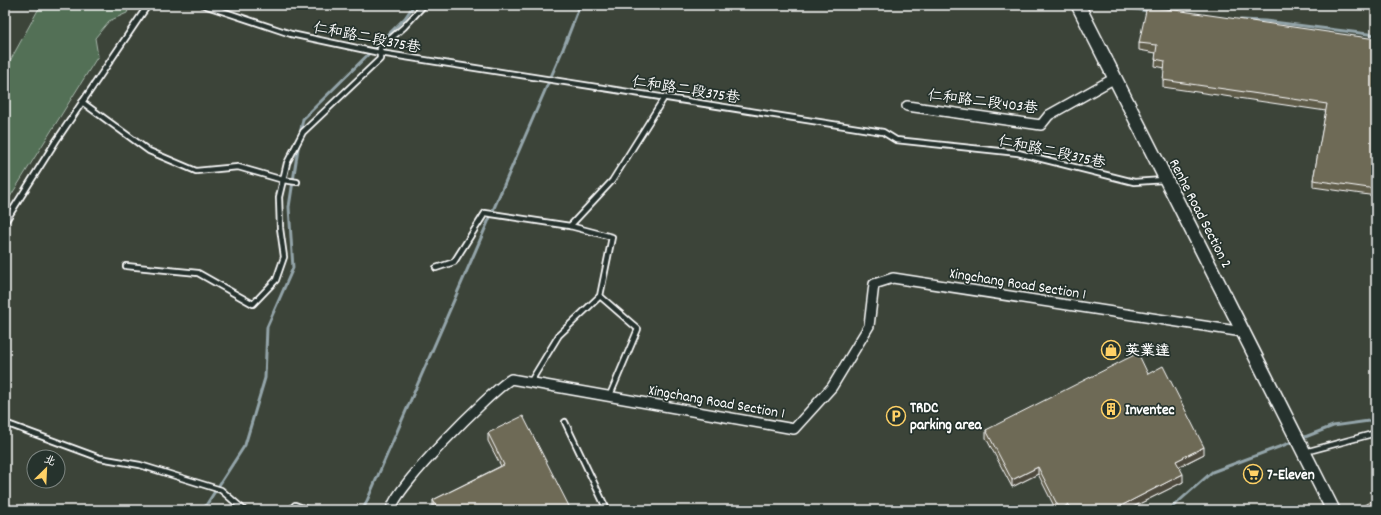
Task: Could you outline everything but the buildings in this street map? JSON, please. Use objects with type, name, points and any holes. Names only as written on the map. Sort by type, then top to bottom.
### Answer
[{"type":"main road","name":"Renhe Road Section 2","points":[[1078,5],[1333,510]]},
{"type":"street","name":"仁和路二段403巷","points":[[907,106],[1041,125],[1049,114],[1115,78]]},
{"type":"street","name":"Xingchang Road Section 1","points":[[391,510],[405,486],[469,415],[500,385],[511,378],[794,429],[832,387],[869,326],[874,284],[893,278],[1243,332]]},
{"type":"lane","points":[[5,222],[82,102],[148,5]]},
{"type":"lane","name":"仁和路二段375巷","points":[[204,5],[291,34],[378,53],[883,132],[896,140],[1018,153],[1134,182],[1166,179]]},
{"type":"lane","points":[[126,266],[198,273],[253,304],[276,280],[284,257],[280,228],[280,204],[286,181],[287,162],[302,132],[380,59],[378,53],[380,48],[415,16],[424,5]]},
{"type":"lane","points":[[570,226],[612,181],[664,98]]},
{"type":"lane","points":[[82,102],[149,151],[196,171],[238,167],[286,181],[297,182]]},
{"type":"lane","points":[[436,268],[454,262],[485,213],[570,226],[612,237],[600,296],[559,335],[531,381]]},
{"type":"lane","points":[[600,296],[638,329],[610,395]]},
{"type":"lane","points":[[565,422],[606,510]]},
{"type":"lane","points":[[5,423],[100,458],[140,465],[221,490],[244,510]]},
{"type":"lane","points":[[1300,444],[1376,433]]},
{"type":"lane","points":[[291,510],[294,505],[309,510]]},
{"type":"green space","points":[[43,5],[130,5],[127,13],[109,21],[95,38],[98,56],[5,205],[5,70],[38,10]]},
{"type":"waterway","points":[[300,134],[303,119],[405,18],[414,5]]},
{"type":"waterway","points":[[363,510],[563,49],[580,5]]},
{"type":"waterway","points":[[1111,5],[1148,11]]},
{"type":"waterway","points":[[1241,20],[1265,21],[1376,35]]},
{"type":"waterway","points":[[203,510],[245,445],[265,378],[267,327],[293,268],[289,207],[299,142]]},
{"type":"waterway","points":[[1300,439],[1333,426],[1376,420]]},
{"type":"waterway","points":[[1169,510],[1212,472],[1295,441]]},
{"type":"place","name":"英業達","points":[[1111,350]]},
{"type":"place","name":"Inventec","points":[[1111,409]]},
{"type":"place","name":"TRDC parking area","points":[[896,416]]},
{"type":"place","name":"7-Eleven","points":[[1253,474]]}]
